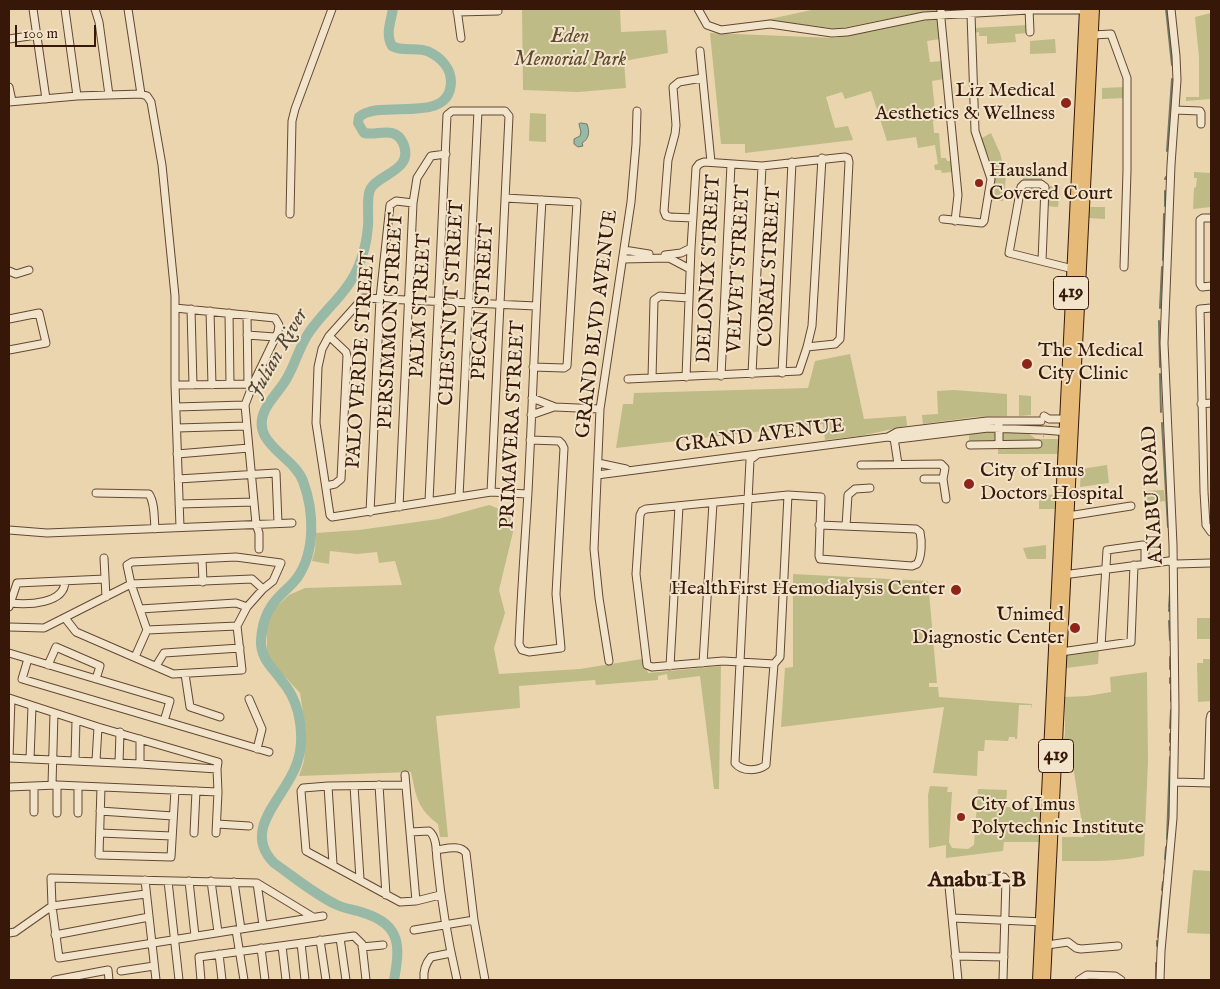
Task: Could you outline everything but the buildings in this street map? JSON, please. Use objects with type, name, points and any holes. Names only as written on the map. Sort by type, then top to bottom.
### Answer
[{"type":"highway","name":"419","points":[[1038,980],[1044,922],[1069,432],[1093,35],[1089,9]]},
{"type":"highway","name":"419","points":[[1046,876],[1061,652],[1062,575],[1068,516],[1069,432],[1065,419],[1072,268],[1089,9]]},
{"type":"highway","name":"419","points":[[1044,922],[1047,945],[1045,980]]},
{"type":"street","points":[[33,9],[46,99]]},
{"type":"street","points":[[65,9],[77,96]]},
{"type":"street","points":[[94,9],[99,22],[109,95]]},
{"type":"street","points":[[128,9],[141,94]]},
{"type":"street","points":[[290,214],[292,121],[332,9]]},
{"type":"street","points":[[698,9],[706,23],[716,29],[730,30],[770,24],[832,33],[847,32],[941,12],[971,14],[1029,9],[1089,9]]},
{"type":"street","points":[[1029,9],[1030,32]]},
{"type":"street","name":"ANABU ROAD","points":[[1160,980],[1173,822],[1176,703],[1174,563],[1164,343],[1175,110],[1176,61],[1171,9]]},
{"type":"street","points":[[461,38],[457,10],[498,11]]},
{"type":"street","points":[[941,12],[958,198],[955,221]]},
{"type":"street","points":[[943,219],[982,223],[984,221],[991,178],[975,131],[971,14]]},
{"type":"street","points":[[9,39],[36,34]]},
{"type":"street","points":[[1093,35],[1112,34],[1127,76],[1124,267]]},
{"type":"street","points":[[700,51],[711,162]]},
{"type":"street","points":[[693,218],[670,217],[666,216],[664,211],[668,160],[676,124],[673,92],[675,84],[702,78]]},
{"type":"street","points":[[9,87],[10,102],[77,96],[141,94],[147,96],[151,102],[164,184],[175,308],[175,385],[180,527]]},
{"type":"street","points":[[1175,110],[1200,111],[1201,124]]},
{"type":"street","name":"PALM STREET","points":[[429,501],[447,115],[449,112],[478,111]]},
{"type":"street","name":"PECAN STREET","points":[[478,111],[508,113],[491,492]]},
{"type":"street","name":"CHESTNUT STREET","points":[[460,497],[478,111]]},
{"type":"street","name":"GRAND BLVD AVENUE","points":[[609,661],[599,598],[594,549],[600,409],[623,259],[636,144],[637,111]]},
{"type":"street","name":"PERSIMMON STREET","points":[[399,506],[413,202],[417,178],[422,170],[432,156],[446,154]]},
{"type":"street","points":[[628,379],[799,371],[812,326],[822,158]]},
{"type":"street","points":[[686,376],[691,248],[696,168],[699,164],[711,162],[762,166],[822,158],[848,158],[840,339],[835,344],[807,347]]},
{"type":"street","name":"CORAL STREET","points":[[782,373],[792,162]]},
{"type":"street","name":"DELONIX STREET","points":[[721,376],[731,164]]},
{"type":"street","name":"VELVET STREET","points":[[752,374],[762,166]]},
{"type":"street","points":[[1042,261],[1045,187],[1041,184],[1024,184],[1021,187],[1010,253],[1042,261],[1072,268]]},
{"type":"street","points":[[505,198],[577,202],[567,366],[564,368],[533,367]]},
{"type":"street","name":"PRIMAVERA STREET","points":[[530,440],[559,441],[562,444],[556,594],[561,648],[529,652],[522,650],[519,644],[521,576],[528,494],[530,440],[531,415],[532,398],[533,367],[542,200]]},
{"type":"street","name":"PALO VERDE STREET","points":[[370,512],[380,298],[390,205],[396,201],[413,202]]},
{"type":"street","points":[[1211,218],[1201,219],[1200,286],[1211,286]]},
{"type":"street","points":[[623,259],[681,253],[691,248]]},
{"type":"street","points":[[624,250],[669,258],[690,269]]},
{"type":"street","points":[[9,271],[16,274],[29,270]]},
{"type":"street","points":[[652,378],[654,300],[660,296],[689,298]]},
{"type":"street","points":[[528,494],[491,492],[332,518],[316,423],[318,366],[322,348],[329,336],[361,300],[366,297],[536,306]]},
{"type":"street","points":[[175,308],[275,318],[278,325],[276,337],[250,384],[245,404],[256,524],[260,533],[260,549]]},
{"type":"street","points":[[1211,308],[1200,309],[1205,513],[1207,527],[1211,532]]},
{"type":"street","points":[[191,309],[193,385]]},
{"type":"street","points":[[210,311],[212,385]]},
{"type":"street","points":[[9,350],[46,343],[39,313],[10,319]]},
{"type":"street","points":[[228,313],[230,384]]},
{"type":"street","points":[[247,315],[250,384]]},
{"type":"street","points":[[247,335],[276,337]]},
{"type":"street","points":[[326,486],[335,484],[341,479],[347,356],[346,352],[329,336]]},
{"type":"street","points":[[175,385],[250,384]]},
{"type":"street","points":[[532,398],[555,407],[600,409]]},
{"type":"street","points":[[1202,404],[1211,403]]},
{"type":"street","points":[[176,407],[245,404]]},
{"type":"street","points":[[531,415],[555,407]]},
{"type":"street","name":"GRAND AVENUE","points":[[999,424],[1044,419],[1065,419]]},
{"type":"street","name":"GRAND AVENUE","points":[[598,475],[891,438],[897,432],[938,430],[976,422],[1032,430],[1038,434],[1044,432],[1069,432]]},
{"type":"street","points":[[999,424],[999,444]]},
{"type":"street","points":[[177,428],[246,426]]},
{"type":"street","points":[[891,438],[898,464]]},
{"type":"street","points":[[970,445],[1038,444]]},
{"type":"street","points":[[177,454],[249,448]]},
{"type":"street","points":[[758,454],[750,460],[735,763],[738,767],[752,770],[761,769],[766,765],[774,664],[780,657],[788,496]]},
{"type":"street","name":"GRAND AVENUE","points":[[598,463],[636,470]]},
{"type":"street","points":[[861,465],[942,464],[946,471],[943,479],[946,499]]},
{"type":"street","points":[[178,479],[276,473],[278,523]]},
{"type":"street","points":[[924,479],[943,479]]},
{"type":"street","points":[[846,526],[848,495],[855,489],[870,488]]},
{"type":"street","points":[[96,493],[149,494],[154,508],[155,528]]},
{"type":"street","points":[[774,664],[740,662],[652,667],[648,665],[636,574],[640,515],[646,509],[788,496],[821,496],[819,525],[820,559],[912,566],[920,560],[920,532],[916,529],[819,525]]},
{"type":"street","points":[[179,504],[254,502]]},
{"type":"street","points":[[703,663],[713,503]]},
{"type":"street","points":[[670,666],[679,506]]},
{"type":"street","points":[[1068,516],[1131,506]]},
{"type":"street","points":[[9,530],[47,533],[292,523]]},
{"type":"street","points":[[1101,646],[1107,550],[1143,546],[1145,547],[1145,564]]},
{"type":"street","points":[[64,618],[76,632],[135,658],[156,666],[173,674],[242,670],[237,626],[247,607],[273,581],[281,563],[236,557],[132,562],[127,565],[146,630],[135,658]]},
{"type":"street","points":[[104,558],[106,597]]},
{"type":"street","points":[[202,559],[203,582]]},
{"type":"street","points":[[1062,575],[1169,561],[1174,563],[1211,563]]},
{"type":"street","points":[[1061,652],[1131,642],[1134,565]]},
{"type":"street","points":[[65,580],[62,594],[38,603],[9,605],[17,583],[65,580],[105,579]]},
{"type":"street","points":[[9,627],[44,628],[131,584],[252,579],[263,589]]},
{"type":"street","points":[[140,609],[236,603],[247,607]]},
{"type":"street","points":[[146,630],[237,626]]},
{"type":"street","points":[[48,665],[56,647],[100,666],[96,679]]},
{"type":"street","points":[[156,666],[164,653],[240,648]]},
{"type":"street","points":[[9,653],[170,701],[164,721]]},
{"type":"street","points":[[28,659],[22,679],[269,752]]},
{"type":"street","points":[[186,674],[190,707],[220,717]]},
{"type":"street","points":[[216,833],[218,762],[98,727],[10,698],[9,758],[75,760],[217,770]]},
{"type":"street","points":[[249,699],[262,729],[257,749]]},
{"type":"street","points":[[30,758],[32,706]]},
{"type":"street","points":[[54,713],[53,760],[57,813]]},
{"type":"street","points":[[1174,782],[1210,782],[1211,716]]},
{"type":"street","points":[[75,760],[76,720]]},
{"type":"street","points":[[96,762],[98,727]]},
{"type":"street","points":[[119,763],[120,732]]},
{"type":"street","points":[[140,739],[140,764]]},
{"type":"street","points":[[405,775],[416,901]]},
{"type":"street","points":[[9,787],[55,785],[218,792]]},
{"type":"street","points":[[379,785],[386,895]]},
{"type":"street","points":[[406,785],[305,787],[301,791],[306,851],[400,902],[416,901],[440,894]]},
{"type":"street","points":[[78,786],[78,813]]},
{"type":"street","points":[[328,786],[333,864]]},
{"type":"street","points":[[354,786],[360,879]]},
{"type":"street","points":[[34,787],[34,812]]},
{"type":"street","points":[[101,787],[99,854],[171,856],[175,790]]},
{"type":"street","points":[[194,833],[196,791]]},
{"type":"street","points":[[100,811],[173,816]]},
{"type":"street","points":[[217,824],[249,826]]},
{"type":"street","points":[[410,832],[431,832],[433,835],[440,894],[457,980]]},
{"type":"street","points":[[100,833],[172,836]]},
{"type":"street","points":[[436,850],[460,848],[466,853],[474,920],[485,980]]},
{"type":"street","points":[[958,980],[948,887],[950,884],[1004,877],[1006,879],[1006,921],[1003,980]]},
{"type":"street","points":[[313,917],[257,882],[51,878],[52,906],[59,958],[323,916]]},
{"type":"street","points":[[145,880],[156,980]]},
{"type":"street","points":[[168,881],[179,980]]},
{"type":"street","points":[[189,881],[195,936]]},
{"type":"street","points":[[211,882],[218,932]]},
{"type":"street","points":[[234,882],[244,980]]},
{"type":"street","points":[[257,882],[263,925]]},
{"type":"street","points":[[9,933],[15,932],[52,906],[146,894]]},
{"type":"street","points":[[55,935],[149,917]]},
{"type":"street","points":[[952,918],[1044,922]]},
{"type":"street","points":[[414,930],[474,920]]},
{"type":"street","points":[[201,980],[199,957],[354,936],[362,944],[366,980]]},
{"type":"street","points":[[340,938],[346,980]]},
{"type":"street","points":[[320,940],[326,980]]},
{"type":"street","points":[[1047,945],[1068,942],[1081,949],[1118,946]]},
{"type":"street","points":[[301,943],[305,980]]},
{"type":"street","points":[[362,947],[383,945]]},
{"type":"street","points":[[282,946],[286,980]]},
{"type":"street","points":[[261,948],[265,980]]},
{"type":"street","points":[[424,980],[427,962],[431,956],[451,953]]},
{"type":"street","points":[[219,954],[222,980]]},
{"type":"street","points":[[955,956],[1004,957]]},
{"type":"street","points":[[121,970],[154,966]]},
{"type":"street","points":[[55,980],[108,970],[110,980]]},
{"type":"street","points":[[1079,980],[1086,975],[1115,976],[1121,980]]},
{"type":"green space","name":"Eden Memorial Park","points":[[522,9],[620,9],[621,32],[666,30],[668,53],[624,61],[626,88],[578,92],[523,90]]},
{"type":"green space","points":[[816,9],[939,9],[939,11],[923,12],[837,29],[769,20],[747,24]]},
{"type":"green space","points":[[1211,13],[1211,99],[1186,101],[1186,97],[1199,97],[1199,57],[1195,17]]},
{"type":"green space","points":[[937,18],[940,39],[927,41],[930,62],[942,61],[944,79],[932,81],[936,120],[933,121],[934,133],[939,133],[941,158],[951,161],[952,172],[942,173],[941,170],[935,170],[934,165],[938,164],[935,145],[918,148],[916,137],[887,141],[871,91],[845,99],[842,92],[826,97],[835,128],[848,126],[853,140],[745,153],[745,144],[721,144],[710,33],[835,38]]},
{"type":"green space","points":[[1028,25],[1029,33],[1015,34],[1016,42],[987,44],[987,36],[979,36],[979,32],[974,33],[974,28]]},
{"type":"green space","points":[[1055,39],[1056,53],[1030,54],[1030,41]]},
{"type":"green space","points":[[1125,87],[1125,98],[1102,99],[1102,88]]},
{"type":"green space","points":[[530,113],[546,114],[546,142],[529,141]]},
{"type":"green space","points":[[991,133],[1000,153],[1006,177],[1003,201],[990,201],[993,175],[991,163],[980,139]]},
{"type":"green space","points":[[1023,169],[1042,169],[1042,181],[1023,181]]},
{"type":"green space","points":[[1194,172],[1211,173],[1211,207],[1193,209],[1194,188],[1196,187],[1197,178],[1194,178]]},
{"type":"green space","points":[[1047,186],[1060,186],[1058,207],[1046,206]]},
{"type":"green space","points":[[1089,207],[1105,207],[1105,219],[1088,218]]},
{"type":"green space","points":[[850,354],[864,419],[906,416],[907,426],[860,436],[825,440],[823,424],[616,448],[623,404],[633,404],[634,393],[808,388],[815,361]]},
{"type":"green space","points":[[954,390],[1007,394],[1007,416],[975,417],[923,424],[922,415],[938,414],[937,391]]},
{"type":"green space","points":[[1019,395],[1031,396],[1031,415],[1019,416]]},
{"type":"green space","points":[[994,431],[996,439],[994,441],[972,442],[969,441],[969,435],[958,436]]},
{"type":"green space","points":[[1003,432],[1028,433],[1036,439],[1059,439],[1058,454],[998,454],[998,447],[1040,447],[1039,441],[1003,441]]},
{"type":"green space","points":[[1107,465],[1109,483],[1080,487],[1081,469]]},
{"type":"green space","points":[[1057,472],[1055,528],[1054,528],[1055,509],[1039,509],[1039,494],[1056,495]]},
{"type":"green space","points":[[1164,490],[1165,501],[1144,504],[1143,491]]},
{"type":"green space","points":[[489,505],[510,513],[513,532],[499,590],[505,613],[494,648],[499,674],[580,669],[642,659],[648,673],[721,666],[719,789],[714,789],[700,676],[668,680],[667,674],[658,676],[658,680],[596,685],[595,680],[519,686],[520,708],[436,716],[448,837],[440,837],[438,824],[422,807],[416,795],[411,772],[299,776],[304,761],[306,732],[300,693],[267,657],[267,627],[274,609],[289,595],[305,588],[402,585],[395,561],[379,563],[377,552],[357,554],[330,551],[329,564],[312,561],[316,533],[359,530],[438,519]]},
{"type":"green space","points":[[1046,545],[1046,559],[1027,559],[1023,548]]},
{"type":"green space","points":[[793,574],[928,581],[937,683],[929,683],[929,687],[938,687],[939,697],[1032,704],[1031,709],[1031,705],[1019,705],[1017,739],[1009,737],[1008,741],[985,740],[984,751],[978,751],[977,776],[933,773],[944,707],[781,727],[785,668],[793,667]]},
{"type":"green space","points":[[1197,618],[1211,618],[1211,639],[1197,639]]},
{"type":"green space","points":[[1099,648],[1098,664],[1066,668],[1067,653]]},
{"type":"green space","points":[[1203,659],[1211,659],[1211,701],[1198,702],[1197,663],[1203,663]]},
{"type":"green space","points":[[1147,672],[1148,760],[1144,856],[1113,860],[1062,861],[1062,837],[1084,837],[1070,746],[1063,747],[1065,697],[1111,692],[1110,677]]},
{"type":"green space","points":[[930,786],[948,787],[947,792],[952,792],[949,842],[952,848],[968,849],[974,845],[978,789],[1007,790],[1006,807],[1042,809],[1040,842],[1004,842],[1003,851],[946,858],[946,845],[929,848],[928,795]]},
{"type":"green space","points":[[1193,870],[1211,871],[1211,934],[1187,933]]},
{"type":"shaded area","points":[[579,124],[587,124],[589,132],[582,143],[583,146],[578,147],[574,144],[574,139],[580,136]]},
{"type":"waterway","name":"Julian River","points":[[393,9],[389,32],[392,46],[402,49],[423,50],[433,54],[446,66],[450,73],[451,82],[448,95],[439,103],[413,109],[369,112],[359,117],[358,123],[364,133],[386,132],[396,134],[403,143],[404,159],[394,170],[375,183],[369,191],[366,241],[355,275],[308,334],[287,378],[265,410],[262,421],[263,432],[268,440],[298,472],[303,481],[309,505],[311,531],[308,556],[303,567],[295,581],[276,600],[267,614],[261,646],[262,652],[271,667],[292,695],[298,712],[301,731],[297,763],[264,825],[262,838],[265,850],[274,863],[319,895],[338,906],[364,913],[386,924],[396,939],[397,957],[394,980]]},
{"type":"waterway","points":[[1166,9],[1172,65]]},
{"type":"waterway","points":[[1167,151],[1172,79]]},
{"type":"waterway","points":[[1165,191],[1165,206]]},
{"type":"waterway","points":[[1163,260],[1164,214]]},
{"type":"waterway","points":[[1160,308],[1162,267]]},
{"type":"waterway","points":[[1159,321],[1160,367]]},
{"type":"waterway","points":[[1160,374],[1161,412]]},
{"type":"waterway","points":[[1162,423],[1168,527]]},
{"type":"waterway","points":[[1169,607],[1170,593]]},
{"type":"waterway","points":[[1169,621],[1170,640]]},
{"type":"waterway","points":[[1170,657],[1170,669]]},
{"type":"waterway","points":[[1170,678],[1170,683]]},
{"type":"waterway","points":[[1171,690],[1171,701]]},
{"type":"waterway","points":[[1170,728],[1171,710]]},
{"type":"waterway","points":[[1170,734],[1170,742]]},
{"type":"waterway","points":[[1167,839],[1170,757]]},
{"type":"waterway","points":[[1165,859],[1166,847]]},
{"type":"waterway","points":[[1164,873],[1165,867]]},
{"type":"waterway","points":[[1162,890],[1163,882]]},
{"type":"waterway","points":[[1158,937],[1162,896]]},
{"type":"waterway","points":[[1157,941],[1157,946]]},
{"type":"waterway","points":[[1156,963],[1156,978]]},
{"type":"place","name":"Liz Medical Aesthetics & Wellness","points":[[1066,103]]},
{"type":"place","name":"Hausland Covered Court","points":[[979,183]]},
{"type":"place","name":"The Medical City Clinic","points":[[1027,364]]},
{"type":"place","name":"City of Imus Doctors Hospital","points":[[969,484]]},
{"type":"place","name":"HealthFirst Hemodialysis Center","points":[[956,590]]},
{"type":"place","name":"Unimed Diagnostic Center","points":[[1075,628]]},
{"type":"place","name":"City of Imus Polytechnic Institute","points":[[961,817]]},
{"type":"district","name":"Anabu I-B","points":[[977,881]]}]
